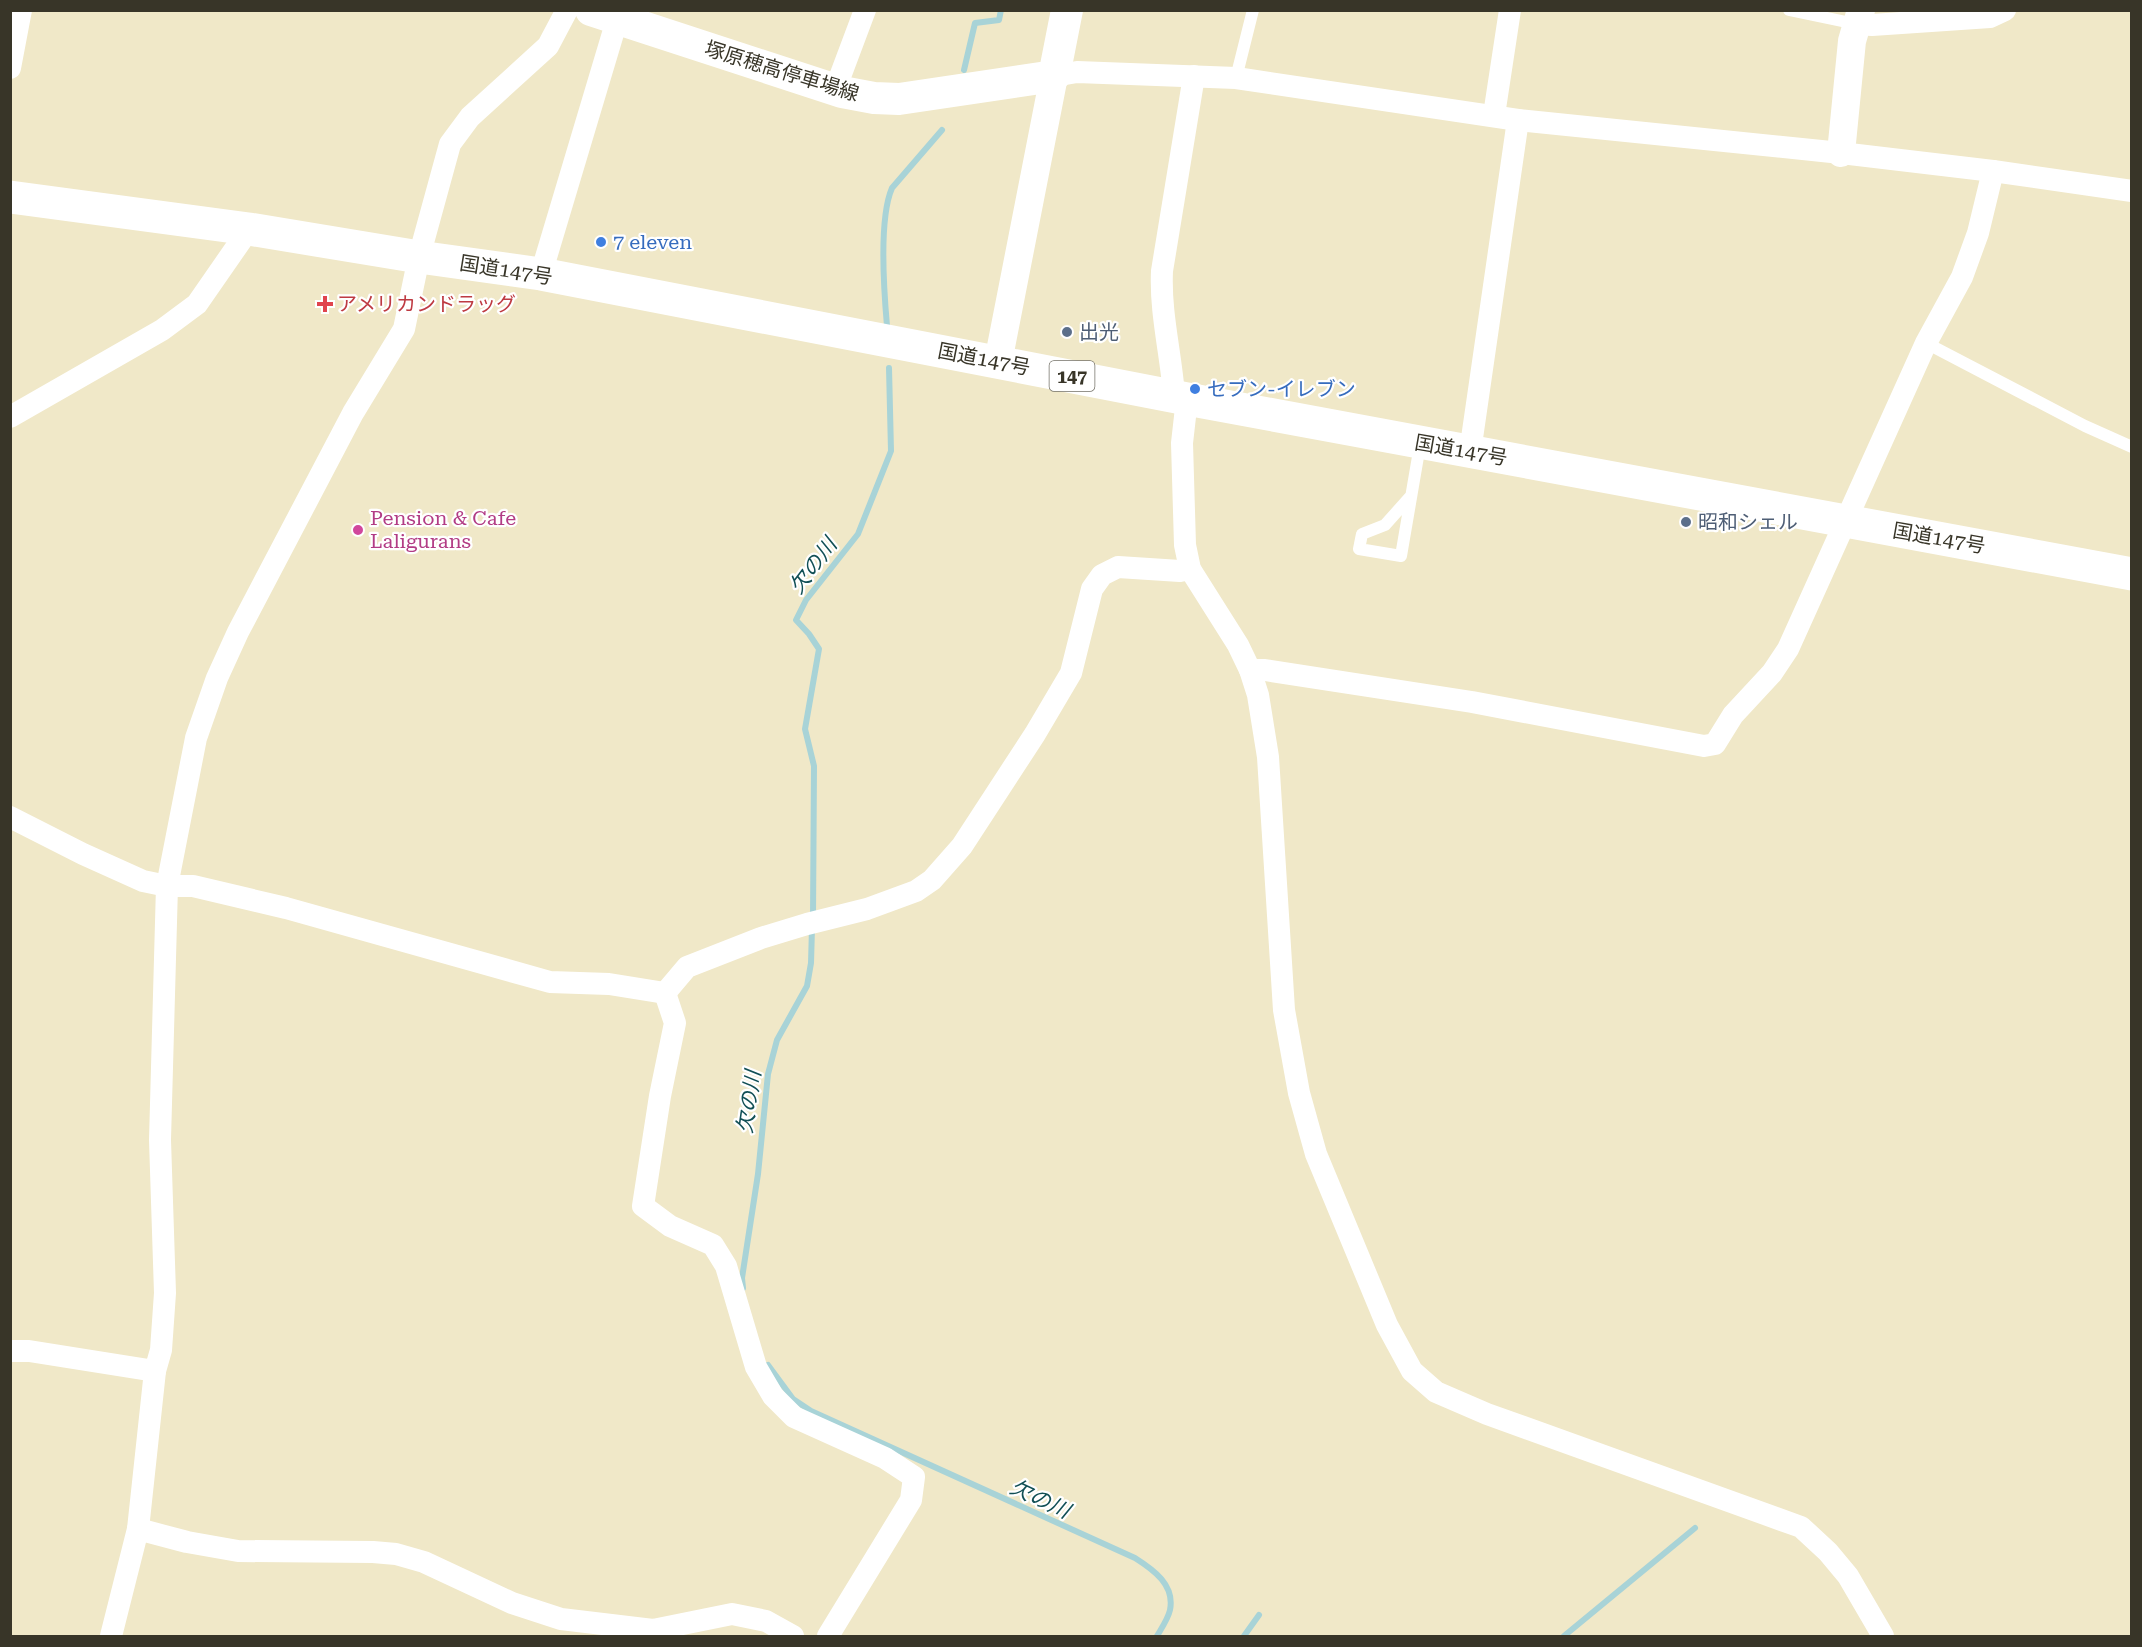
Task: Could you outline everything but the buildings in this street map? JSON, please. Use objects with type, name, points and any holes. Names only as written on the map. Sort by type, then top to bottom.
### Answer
[{"type":"highway","name":"国道147号","points":[[10,197],[249,229],[418,257],[541,274],[1470,452],[2132,574]]},
{"type":"main road","points":[[1054,76],[1067,10]]},
{"type":"main road","name":"塚原穂高停車場線","points":[[609,14],[835,90],[874,98],[899,99],[1054,76]]},
{"type":"street","points":[[10,68],[21,10]]},
{"type":"street","points":[[111,1636],[138,1529],[155,1371],[161,1350],[165,1293],[160,1140],[167,886],[196,738],[217,678],[258,593],[353,413],[405,329],[418,257],[450,144],[470,117],[548,46],[567,10]]},
{"type":"street","points":[[835,90],[865,10]]},
{"type":"street","points":[[1494,115],[1510,10]]},
{"type":"street","points":[[1840,153],[1852,41],[1858,17],[1990,16],[2005,10]]},
{"type":"street","points":[[541,274],[609,14]]},
{"type":"street","points":[[998,362],[1054,76],[1077,72],[1236,78],[1518,120],[1840,153],[1993,171],[2132,191]]},
{"type":"street","points":[[1194,76],[1162,271],[1162,302],[1171,360],[1180,397],[1185,545],[1190,569],[1238,645],[1250,670],[1257,695],[1268,757],[1284,1010],[1299,1093],[1316,1154],[1387,1325],[1412,1371],[1436,1392],[1487,1414],[1802,1527],[1828,1552],[1848,1576],[1883,1636]]},
{"type":"street","points":[[1470,452],[1518,120]]},
{"type":"street","points":[[1250,670],[1265,670],[1473,702],[1704,746],[1715,744],[1740,707],[1783,658],[1926,343],[1962,277],[1978,233],[1993,171]]},
{"type":"street","points":[[10,417],[162,330],[197,304],[249,229]]},
{"type":"street","points":[[665,993],[687,967],[761,938],[867,909],[916,891],[932,880],[962,846],[1035,734],[1071,673],[1092,589],[1102,575],[1118,567],[1180,571],[1190,569]]},
{"type":"street","points":[[10,817],[143,881],[167,886],[193,886],[286,908],[550,982],[609,984],[665,993]]},
{"type":"street","points":[[665,993],[675,1023],[660,1096],[643,1206],[670,1226],[713,1245],[726,1266],[756,1367],[773,1396],[794,1417],[885,1458],[914,1477],[911,1500],[828,1636]]},
{"type":"street","points":[[10,1351],[29,1351],[155,1371]]},
{"type":"street","points":[[138,1529],[187,1542],[238,1551],[396,1554],[424,1562],[512,1603],[561,1619],[653,1630],[732,1614],[766,1621],[793,1636]]},
{"type":"lane","points":[[1236,78],[1253,10]]},
{"type":"lane","points":[[1789,10],[1858,17]]},
{"type":"lane","points":[[1926,343],[2085,426],[2132,447]]},
{"type":"lane","points":[[1410,497],[1386,525],[1362,534],[1359,549],[1401,556],[1420,442]]},
{"type":"waterway","name":"欠の川","points":[[964,70],[975,23],[999,20],[1001,10]]},
{"type":"waterway","name":"欠の川","points":[[887,326],[884,236],[888,201],[892,188],[942,130]]},
{"type":"waterway","name":"欠の川","points":[[813,918],[814,766],[805,729],[819,649],[796,620],[806,600],[858,534],[891,451],[889,368]]},
{"type":"waterway","name":"欠の川","points":[[743,1288],[742,1278],[758,1174],[768,1074],[777,1040],[807,986],[811,963],[812,928]]},
{"type":"waterway","name":"欠の川","points":[[768,1365],[793,1399],[811,1411],[1135,1558],[1162,1579],[1169,1593],[1170,1610],[1157,1636]]},
{"type":"waterway","points":[[1564,1636],[1695,1528]]},
{"type":"waterway","points":[[1244,1636],[1259,1615]]},
{"type":"place","name":"7 eleven","points":[[601,242]]},
{"type":"place","name":"アメリカンドラッグ","points":[[325,304]]},
{"type":"place","name":"出光","points":[[1067,332]]},
{"type":"place","name":"セブン-イレブン","points":[[1195,389]]},
{"type":"place","name":"昭和シェル","points":[[1686,522]]},
{"type":"place","name":"Pension & Cafe Laligurans","points":[[358,530]]}]
